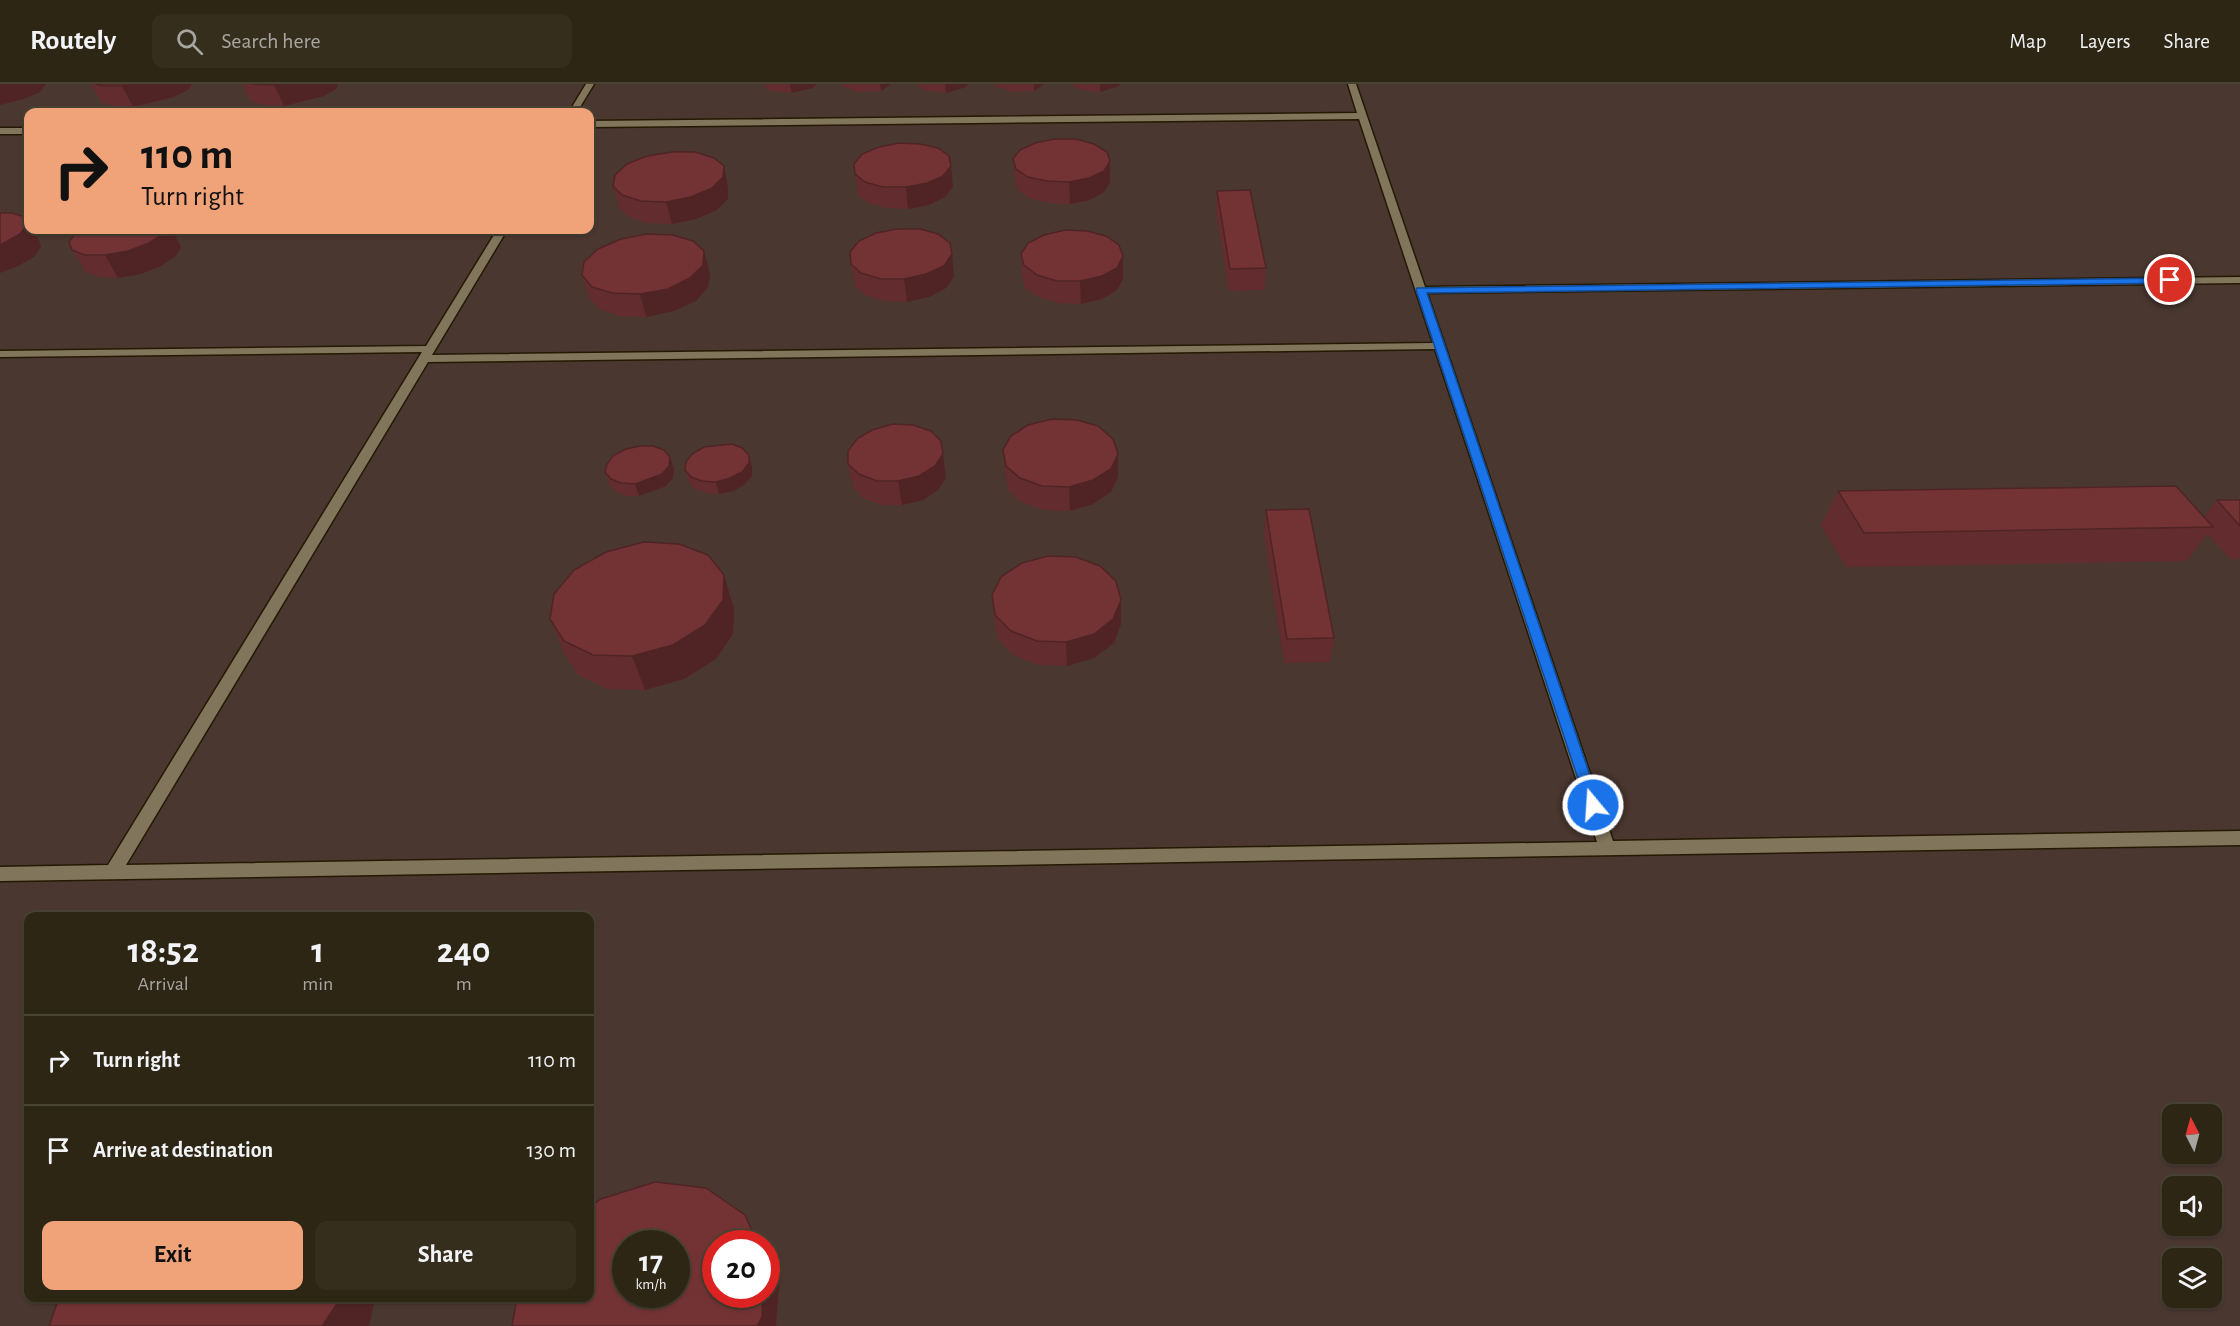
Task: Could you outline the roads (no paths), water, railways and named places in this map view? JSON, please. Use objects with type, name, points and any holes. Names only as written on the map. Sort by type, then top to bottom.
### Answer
[{"type":"lane","points":[[575,108],[590,84]]},
{"type":"lane","points":[[1352,84],[1608,848]]},
{"type":"lane","points":[[594,124],[1362,116]]},
{"type":"lane","points":[[0,131],[24,131]]},
{"type":"lane","points":[[113,872],[500,234]]},
{"type":"lane","points":[[1421,290],[2240,280]]},
{"type":"lane","points":[[0,354],[427,354],[1440,346]]},
{"type":"lane","points":[[0,874],[2240,838]]}]
